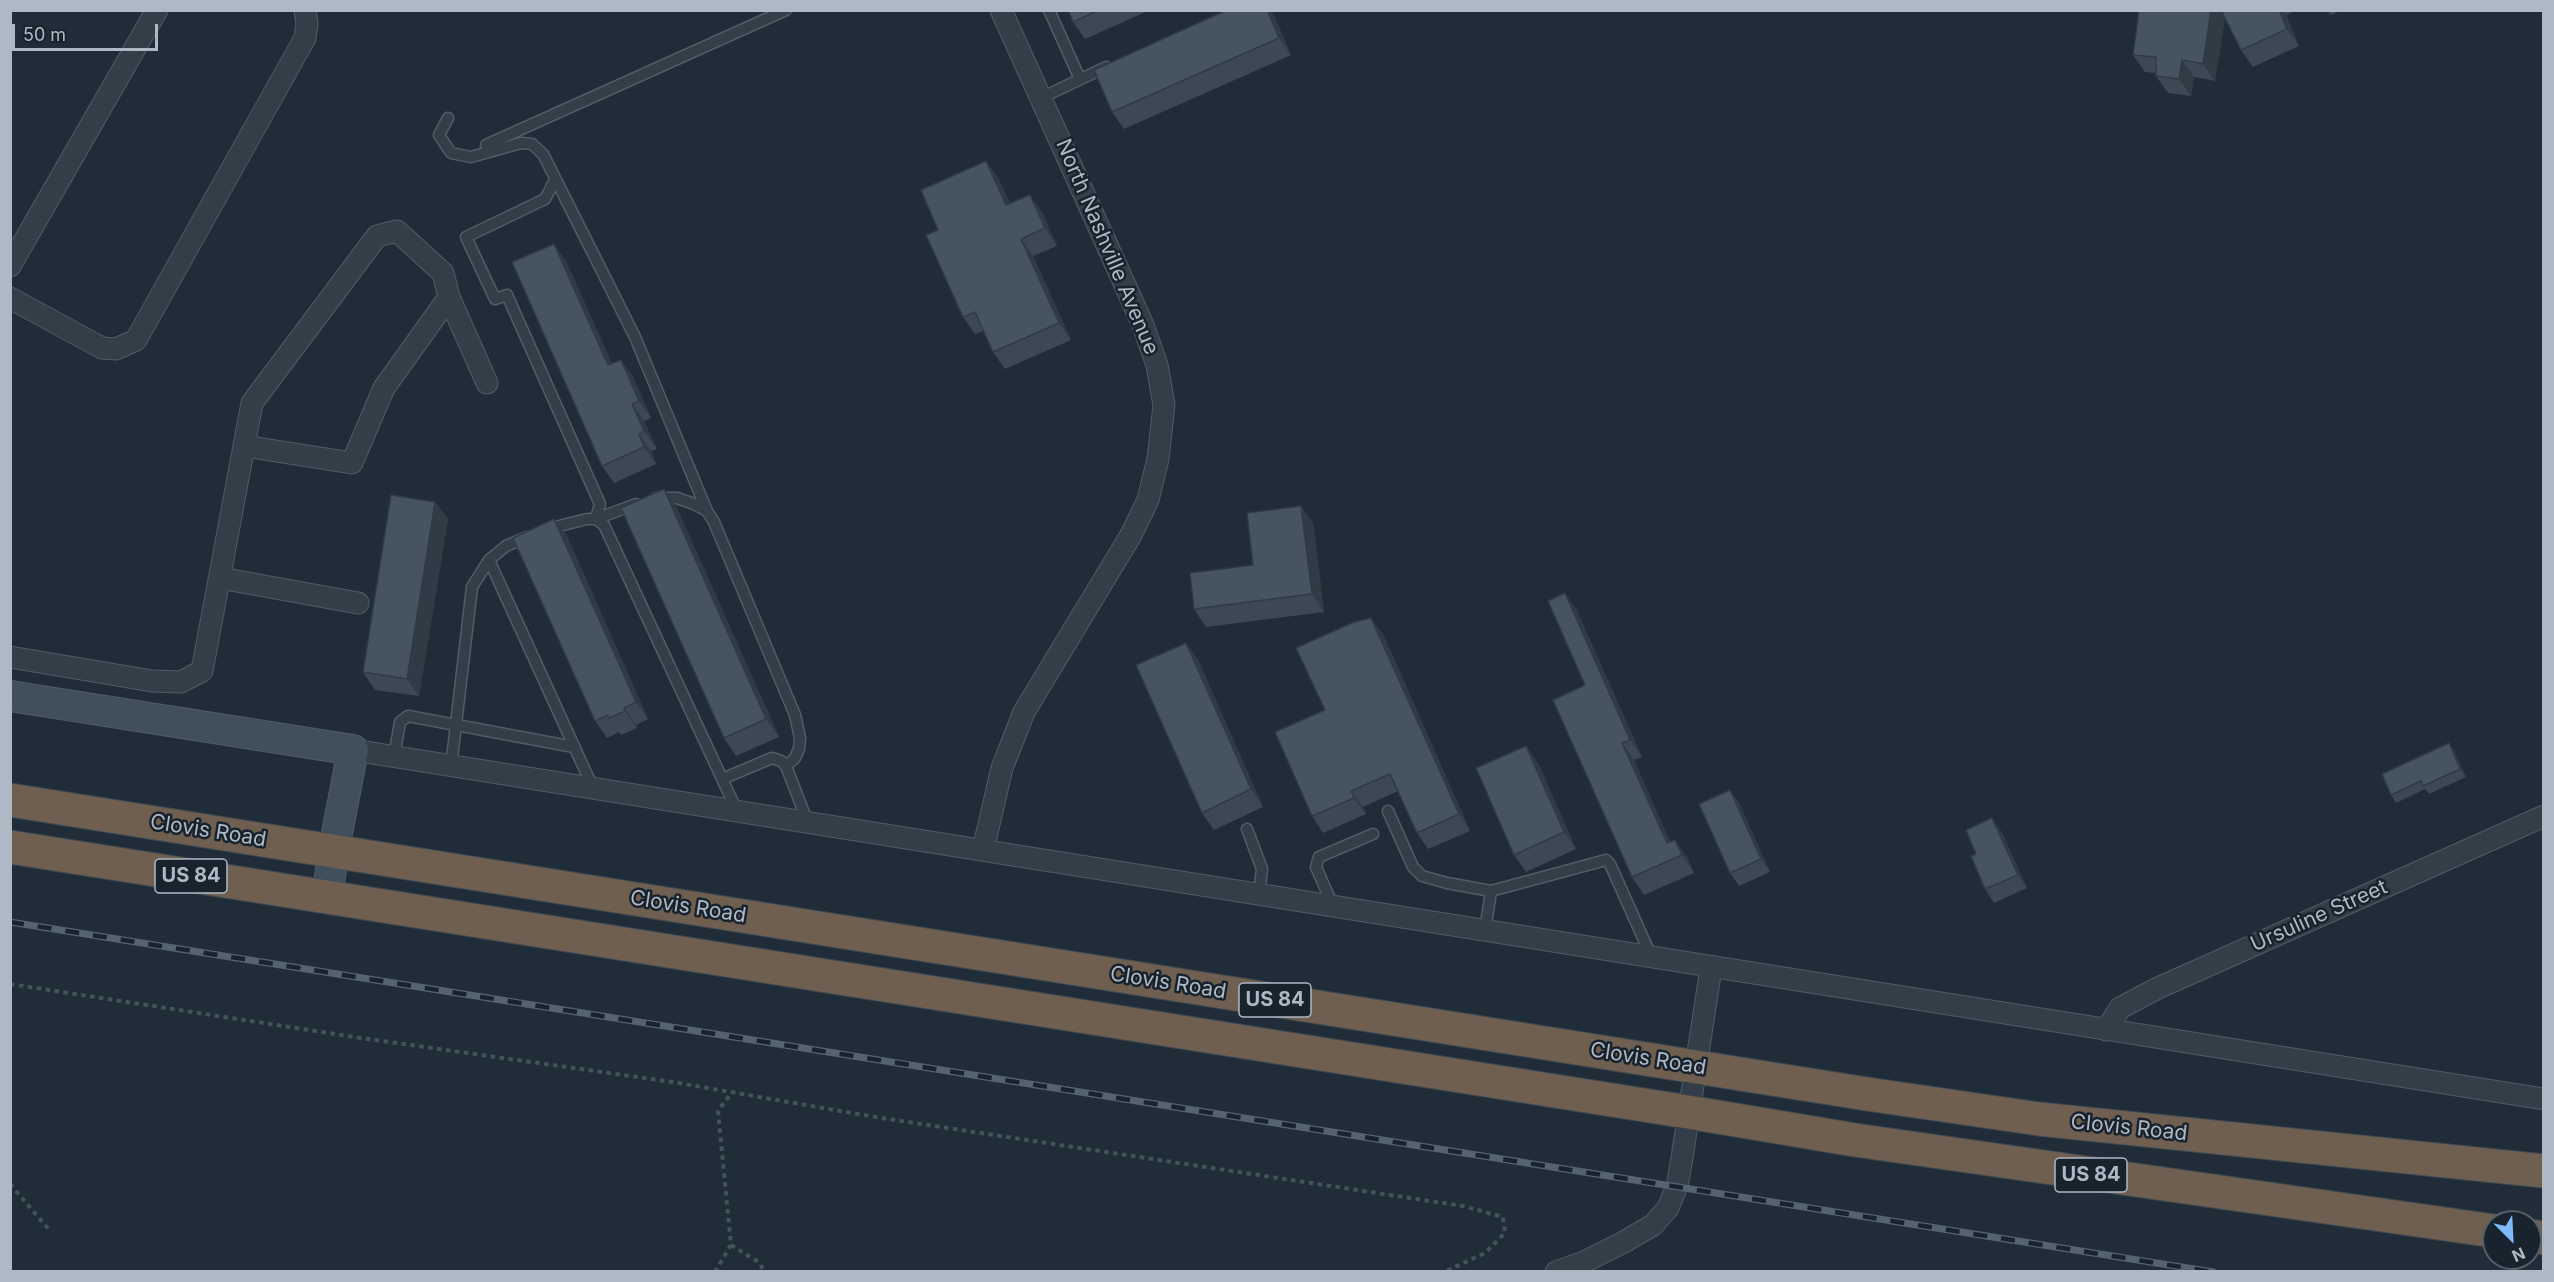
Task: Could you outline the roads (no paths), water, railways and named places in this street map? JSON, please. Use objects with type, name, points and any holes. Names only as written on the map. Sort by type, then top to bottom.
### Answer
[{"type":"highway","name":"Clovis Road","points":[[10,800],[334,849],[1867,1094],[2039,1119],[2544,1171]]},
{"type":"highway","name":"US 84","points":[[10,847],[2007,1163],[2482,1229]]},
{"type":"street","points":[[10,266],[156,10]]},
{"type":"street","points":[[10,298],[102,348],[116,349],[136,340],[305,38],[307,24],[305,10]]},
{"type":"street","name":"North Nashville Avenue","points":[[983,850],[1002,768],[1024,712],[1131,535],[1148,500],[1163,430],[1164,405],[1157,365],[1143,324],[1001,10]]},
{"type":"street","points":[[10,657],[152,681],[182,682],[202,671],[252,403],[376,236],[397,231],[443,273],[449,297],[487,383]]},
{"type":"street","points":[[244,446],[352,463],[384,388],[449,297]]},
{"type":"street","points":[[220,578],[358,603]]},
{"type":"street","points":[[10,696],[2544,1100]]},
{"type":"street","points":[[327,897],[353,750]]},
{"type":"street","name":"Ursuline Street","points":[[2106,1030],[2120,1008],[2158,988],[2544,816]]},
{"type":"street","points":[[1556,1272],[1584,1262],[1653,1226],[1668,1208],[1677,1186],[1712,968]]},
{"type":"lane","points":[[464,155],[786,10]]},
{"type":"lane","points":[[1049,10],[1080,80]]},
{"type":"lane","points":[[1041,98],[1119,61]]},
{"type":"lane","points":[[448,118],[439,135],[451,153],[471,158],[495,148],[521,143],[532,144],[543,154],[635,337],[795,715],[800,738],[799,749],[795,758],[786,766]]},
{"type":"lane","points":[[555,180],[545,199],[466,237],[495,299],[507,295],[600,504],[596,519]]},
{"type":"lane","points":[[451,766],[472,587],[489,560],[506,546],[550,528],[596,519],[661,496],[677,498],[707,511]]},
{"type":"lane","points":[[596,519],[604,525],[738,813]]},
{"type":"lane","points":[[489,560],[594,790]]},
{"type":"lane","points":[[393,757],[400,722],[402,718],[408,716],[456,727],[574,747]]},
{"type":"lane","points":[[722,779],[772,758],[786,766],[808,824]]},
{"type":"lane","points":[[1388,811],[1413,867],[1422,876],[1447,884],[1491,891],[1606,860],[1652,958]]},
{"type":"lane","points":[[1247,829],[1262,869],[1259,895]]},
{"type":"lane","points":[[1333,907],[1317,867],[1319,857],[1373,834]]},
{"type":"lane","points":[[1485,931],[1491,891]]},
{"type":"railway","points":[[10,922],[2213,1272]]}]
